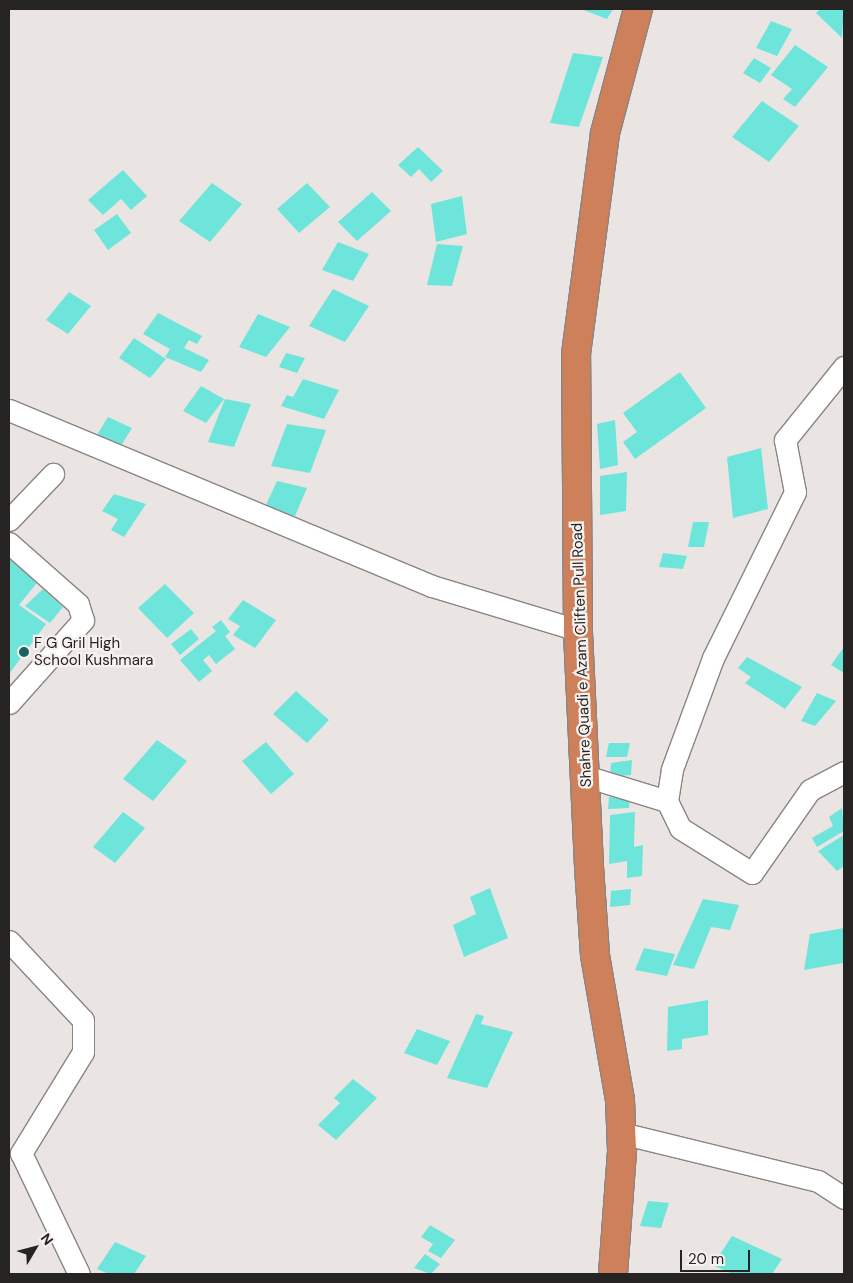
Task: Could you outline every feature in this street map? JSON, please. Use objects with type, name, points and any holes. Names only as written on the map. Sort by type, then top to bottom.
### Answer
[{"type":"highway","name":"Shahre Quadi e Azam Cliften Pull Road","points":[[613,1274],[622,1133],[595,956],[585,776],[578,630],[578,335],[605,133],[638,9]]},
{"type":"street","points":[[844,367],[785,440],[795,492],[713,658],[672,769],[667,801],[680,828],[752,873],[810,790],[844,772]]},
{"type":"street","points":[[9,410],[432,586],[578,630]]},
{"type":"street","points":[[9,520],[53,474]]},
{"type":"street","points":[[9,544],[78,604],[83,620],[9,703]]},
{"type":"street","points":[[585,776],[667,801]]},
{"type":"street","points":[[9,942],[83,1020],[83,1052],[20,1154],[79,1274]]},
{"type":"street","points":[[622,1133],[818,1181],[844,1198]]},
{"type":"building","points":[[581,9],[613,9],[607,19]]},
{"type":"building","points":[[820,9],[844,9],[842,38],[816,13]]},
{"type":"building","points":[[771,21],[792,29],[777,56],[756,48]]},
{"type":"building","points":[[795,45],[828,67],[795,107],[783,99],[792,89],[771,75]]},
{"type":"building","points":[[573,53],[603,57],[579,127],[550,123]]},
{"type":"building","points":[[754,58],[771,68],[760,83],[743,73]]},
{"type":"building","points":[[762,101],[799,126],[769,162],[732,137]]},
{"type":"building","points":[[418,147],[443,171],[431,182],[419,169],[411,177],[398,165]]},
{"type":"building","points":[[123,170],[147,196],[131,210],[121,199],[103,215],[88,200]]},
{"type":"building","points":[[212,183],[242,204],[210,242],[179,221]]},
{"type":"building","points":[[307,183],[330,207],[299,233],[277,209]]},
{"type":"building","points":[[372,192],[391,211],[357,241],[338,222]]},
{"type":"building","points":[[462,196],[467,234],[436,242],[431,204]]},
{"type":"building","points":[[117,214],[131,233],[108,250],[94,230]]},
{"type":"building","points":[[338,242],[369,254],[353,281],[322,270]]},
{"type":"building","points":[[437,244],[463,246],[452,286],[427,285]]},
{"type":"building","points":[[333,289],[369,306],[345,342],[309,326]]},
{"type":"building","points":[[69,292],[91,306],[68,334],[46,320]]},
{"type":"building","points":[[158,313],[202,336],[197,344],[189,340],[184,348],[209,360],[201,372],[165,357],[170,349],[143,334]]},
{"type":"building","points":[[258,314],[290,327],[266,357],[239,347]]},
{"type":"building","points":[[134,338],[166,359],[150,378],[119,358]]},
{"type":"building","points":[[286,353],[305,358],[297,373],[279,367]]},
{"type":"building","points":[[680,372],[706,408],[635,459],[623,442],[637,432],[623,413]]},
{"type":"building","points":[[303,379],[339,390],[324,419],[281,406],[287,395],[293,397]]},
{"type":"building","points":[[201,386],[224,399],[206,423],[183,411]]},
{"type":"building","points":[[225,399],[251,404],[234,447],[208,442]]},
{"type":"building","points":[[108,417],[132,428],[121,446],[97,435]]},
{"type":"building","points":[[615,420],[618,465],[600,469],[597,424]]},
{"type":"building","points":[[287,424],[326,430],[310,473],[271,466]]},
{"type":"building","points":[[761,448],[768,509],[733,518],[727,457]]},
{"type":"building","points":[[627,472],[626,511],[600,515],[600,476]]},
{"type":"building","points":[[277,481],[307,488],[295,516],[264,509]]},
{"type":"building","points":[[114,494],[146,504],[124,537],[111,530],[118,519],[102,511]]},
{"type":"building","points":[[693,522],[709,522],[704,547],[688,547]]},
{"type":"building","points":[[9,553],[40,579],[19,605],[46,624],[9,674]]},
{"type":"building","points":[[663,553],[687,556],[683,569],[659,567]]},
{"type":"building","points":[[165,584],[194,613],[167,638],[138,608]]},
{"type":"building","points":[[43,589],[63,607],[50,623],[25,606]]},
{"type":"building","points":[[243,600],[276,620],[255,648],[233,635],[240,626],[228,619]]},
{"type":"building","points":[[221,620],[230,632],[225,636],[235,649],[216,664],[209,655],[203,660],[212,671],[199,682],[180,660],[216,631],[212,627]]},
{"type":"building","points":[[191,629],[199,639],[180,655],[171,644]]},
{"type":"building","points":[[844,647],[844,673],[831,665]]},
{"type":"building","points":[[747,657],[802,687],[785,709],[745,683],[751,677],[738,668]]},
{"type":"building","points":[[296,691],[329,720],[307,743],[273,714]]},
{"type":"building","points":[[817,693],[836,701],[815,726],[801,721]]},
{"type":"building","points":[[157,740],[187,761],[153,801],[123,779]]},
{"type":"building","points":[[266,742],[294,774],[271,794],[242,761]]},
{"type":"building","points":[[609,743],[630,743],[627,757],[606,757]]},
{"type":"building","points":[[632,760],[631,775],[610,777],[611,763]]},
{"type":"building","points":[[630,795],[629,808],[608,809],[609,797]]},
{"type":"building","points":[[842,808],[844,831],[817,847],[812,838],[833,826],[829,817]]},
{"type":"building","points":[[123,812],[145,828],[115,863],[93,847]]},
{"type":"building","points":[[635,812],[634,847],[643,845],[642,876],[627,878],[627,861],[609,864],[610,815]]},
{"type":"building","points":[[844,835],[844,866],[837,871],[818,851]]},
{"type":"building","points":[[490,888],[508,938],[464,957],[453,925],[476,914],[470,897]]},
{"type":"building","points":[[631,889],[630,905],[610,907],[611,891]]},
{"type":"building","points":[[703,899],[739,905],[730,930],[711,927],[694,969],[673,965]]},
{"type":"building","points":[[844,928],[843,963],[804,970],[810,934]]},
{"type":"building","points":[[644,948],[675,954],[667,976],[635,970]]},
{"type":"building","points":[[708,1000],[708,1035],[682,1039],[682,1049],[667,1051],[668,1007]]},
{"type":"building","points":[[476,1014],[484,1016],[481,1024],[513,1032],[487,1088],[447,1078]]},
{"type":"building","points":[[417,1029],[450,1041],[437,1065],[404,1053]]},
{"type":"building","points":[[353,1079],[377,1098],[336,1140],[318,1125],[340,1103],[334,1098]]},
{"type":"building","points":[[648,1201],[669,1203],[661,1228],[640,1226]]},
{"type":"building","points":[[430,1225],[455,1240],[441,1258],[428,1251],[433,1244],[421,1237]]},
{"type":"building","points":[[732,1236],[782,1259],[772,1274],[732,1274],[713,1265]]},
{"type":"building","points":[[115,1242],[146,1256],[134,1274],[109,1274],[97,1269]]},
{"type":"building","points":[[425,1254],[440,1264],[431,1274],[414,1268]]},
{"type":"place","name":"F G Gril High School Kushmara","points":[[24,652]]}]
